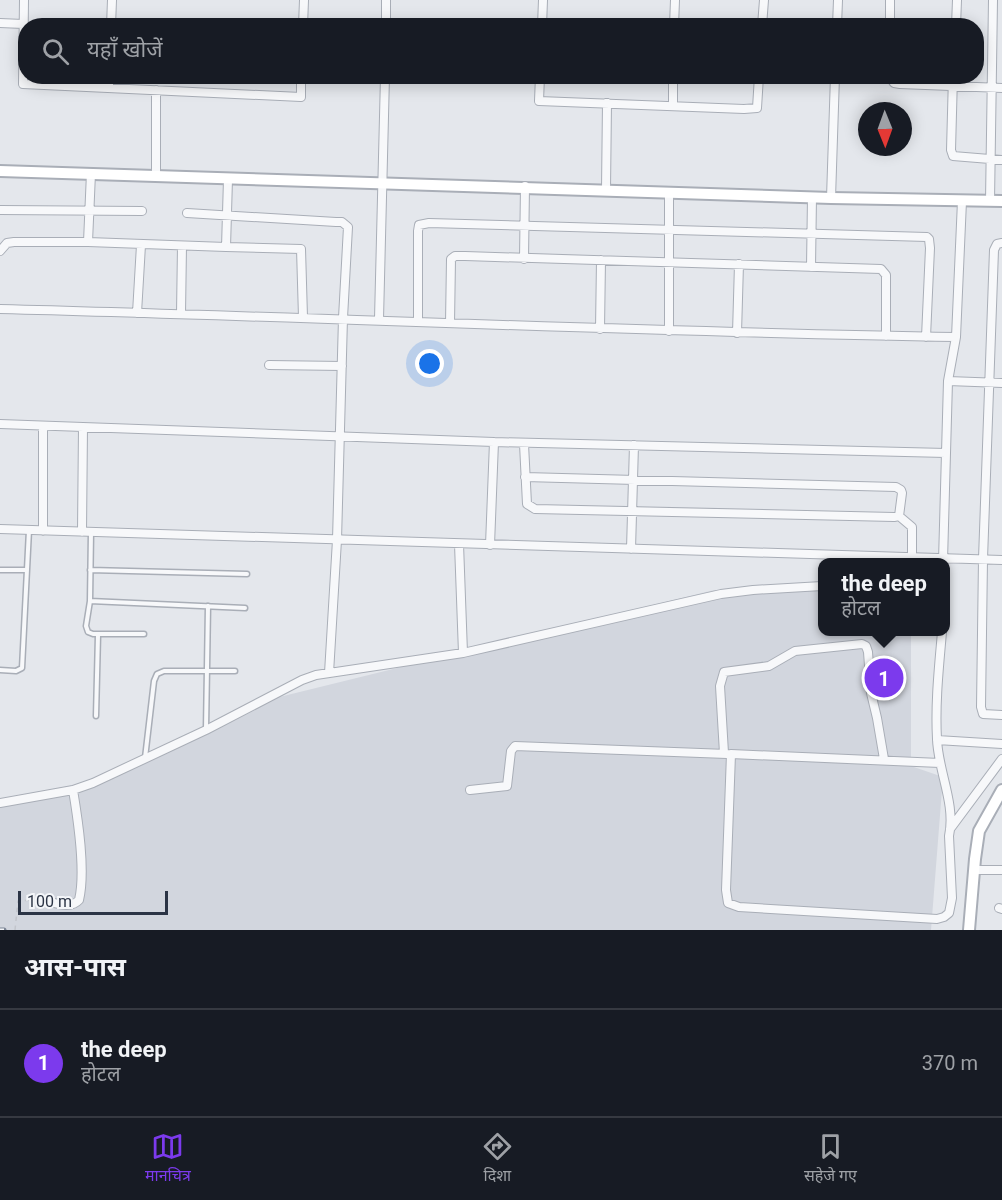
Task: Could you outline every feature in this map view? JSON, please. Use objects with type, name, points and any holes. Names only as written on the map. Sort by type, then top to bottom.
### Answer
[{"type":"street","points":[[23,18],[24,0]]},
{"type":"street","points":[[111,18],[112,0]]},
{"type":"street","points":[[303,18],[304,0]]},
{"type":"street","points":[[386,0],[386,18]]},
{"type":"street","points":[[542,18],[543,0]]},
{"type":"street","points":[[674,18],[675,0]]},
{"type":"street","points":[[763,18],[764,0]]},
{"type":"street","points":[[837,18],[838,0]]},
{"type":"street","points":[[890,0],[890,18]]},
{"type":"street","points":[[956,18],[957,0]]},
{"type":"street","points":[[990,201],[992,88],[998,20],[993,0]]},
{"type":"street","points":[[0,23],[18,24]]},
{"type":"street","points":[[23,84],[301,97],[302,84]]},
{"type":"street","points":[[379,319],[385,84]]},
{"type":"street","points":[[540,84],[539,101],[757,108],[758,84]]},
{"type":"street","points":[[673,84],[673,106]]},
{"type":"street","points":[[831,198],[835,84]]},
{"type":"street","points":[[900,84],[1002,88]]},
{"type":"street","points":[[953,84],[952,154],[958,158],[1002,160]]},
{"type":"street","points":[[156,90],[156,174]]},
{"type":"street","points":[[606,189],[608,103]]},
{"type":"street","points":[[0,171],[156,174],[228,179],[525,186],[831,198],[1002,201]]},
{"type":"street","points":[[88,242],[91,173]]},
{"type":"street","points":[[226,247],[228,179]]},
{"type":"street","points":[[524,258],[525,186]]},
{"type":"street","points":[[669,192],[669,331]]},
{"type":"street","points":[[811,267],[812,197]]},
{"type":"street","points":[[943,558],[948,381],[956,337],[962,201]]},
{"type":"street","points":[[0,210],[142,211]]},
{"type":"street","points":[[187,213],[336,222],[346,224],[348,230],[343,318],[337,540],[329,673]]},
{"type":"street","points":[[418,322],[419,225],[429,223],[525,224],[669,231],[922,236],[929,239],[930,248],[926,337]]},
{"type":"street","points":[[0,251],[7,243],[14,242],[88,242],[301,249],[303,317]]},
{"type":"street","points":[[1002,243],[997,244],[994,250],[983,559],[982,711],[986,714],[1002,715]]},
{"type":"street","points":[[137,313],[141,245]]},
{"type":"street","points":[[181,314],[182,246]]},
{"type":"street","points":[[450,323],[451,259],[460,255],[881,269],[885,270],[886,275],[886,336]]},
{"type":"street","points":[[600,329],[601,261]]},
{"type":"street","points":[[737,333],[739,264]]},
{"type":"street","points":[[0,309],[379,319],[600,329],[956,337]]},
{"type":"street","points":[[269,366],[342,366]]},
{"type":"street","points":[[948,381],[1002,383]]},
{"type":"street","points":[[0,424],[524,444],[946,453]]},
{"type":"street","points":[[43,531],[44,426]]},
{"type":"street","points":[[82,532],[83,427]]},
{"type":"street","points":[[490,545],[494,442]]},
{"type":"street","points":[[524,444],[527,504],[532,508],[899,516],[912,527],[912,557]]},
{"type":"street","points":[[631,549],[634,445]]},
{"type":"street","points":[[525,477],[896,487],[902,493],[899,516]]},
{"type":"street","points":[[0,529],[922,558]]},
{"type":"street","points":[[459,544],[463,653]]},
{"type":"street","points":[[950,560],[1002,560]]},
{"type":"street","points":[[0,802],[73,790],[145,759],[316,675],[463,653],[721,594],[818,586]]},
{"type":"street","points":[[884,759],[878,718],[871,693],[867,648],[862,644],[795,651],[769,666],[724,672],[720,686],[728,754],[726,890],[728,903],[925,918],[944,917],[949,913],[951,906],[950,828],[947,790],[937,740],[942,636]]},
{"type":"street","points":[[937,740],[1002,744]]},
{"type":"street","points":[[470,790],[507,786],[511,751],[515,746],[940,763]]},
{"type":"street","points":[[950,828],[1002,759]]},
{"type":"street","points":[[42,900],[68,905],[75,904],[79,900],[81,865],[73,790]]},
{"type":"street","points":[[969,930],[979,831],[1002,790]]},
{"type":"street","points":[[974,870],[1002,870]]},
{"type":"lane","points":[[0,670],[16,671],[22,668],[29,530]]},
{"type":"lane","points":[[91,532],[90,601],[86,629],[90,633],[98,634],[144,634]]},
{"type":"lane","points":[[0,570],[26,570]]},
{"type":"lane","points":[[90,570],[248,574]]},
{"type":"lane","points":[[90,601],[244,608]]},
{"type":"lane","points":[[206,730],[208,606]]},
{"type":"lane","points":[[96,716],[98,634]]},
{"type":"lane","points":[[145,759],[155,676],[164,671],[235,671]]},
{"type":"path","points":[[15,930],[18,901],[42,900]]},
{"type":"shaded area","points":[[714,590],[818,591],[818,636],[911,636],[911,766],[943,777],[931,930],[0,930],[0,799],[90,782],[259,702]]},
{"type":"place","name":"the deep","points":[[884,678]]}]
